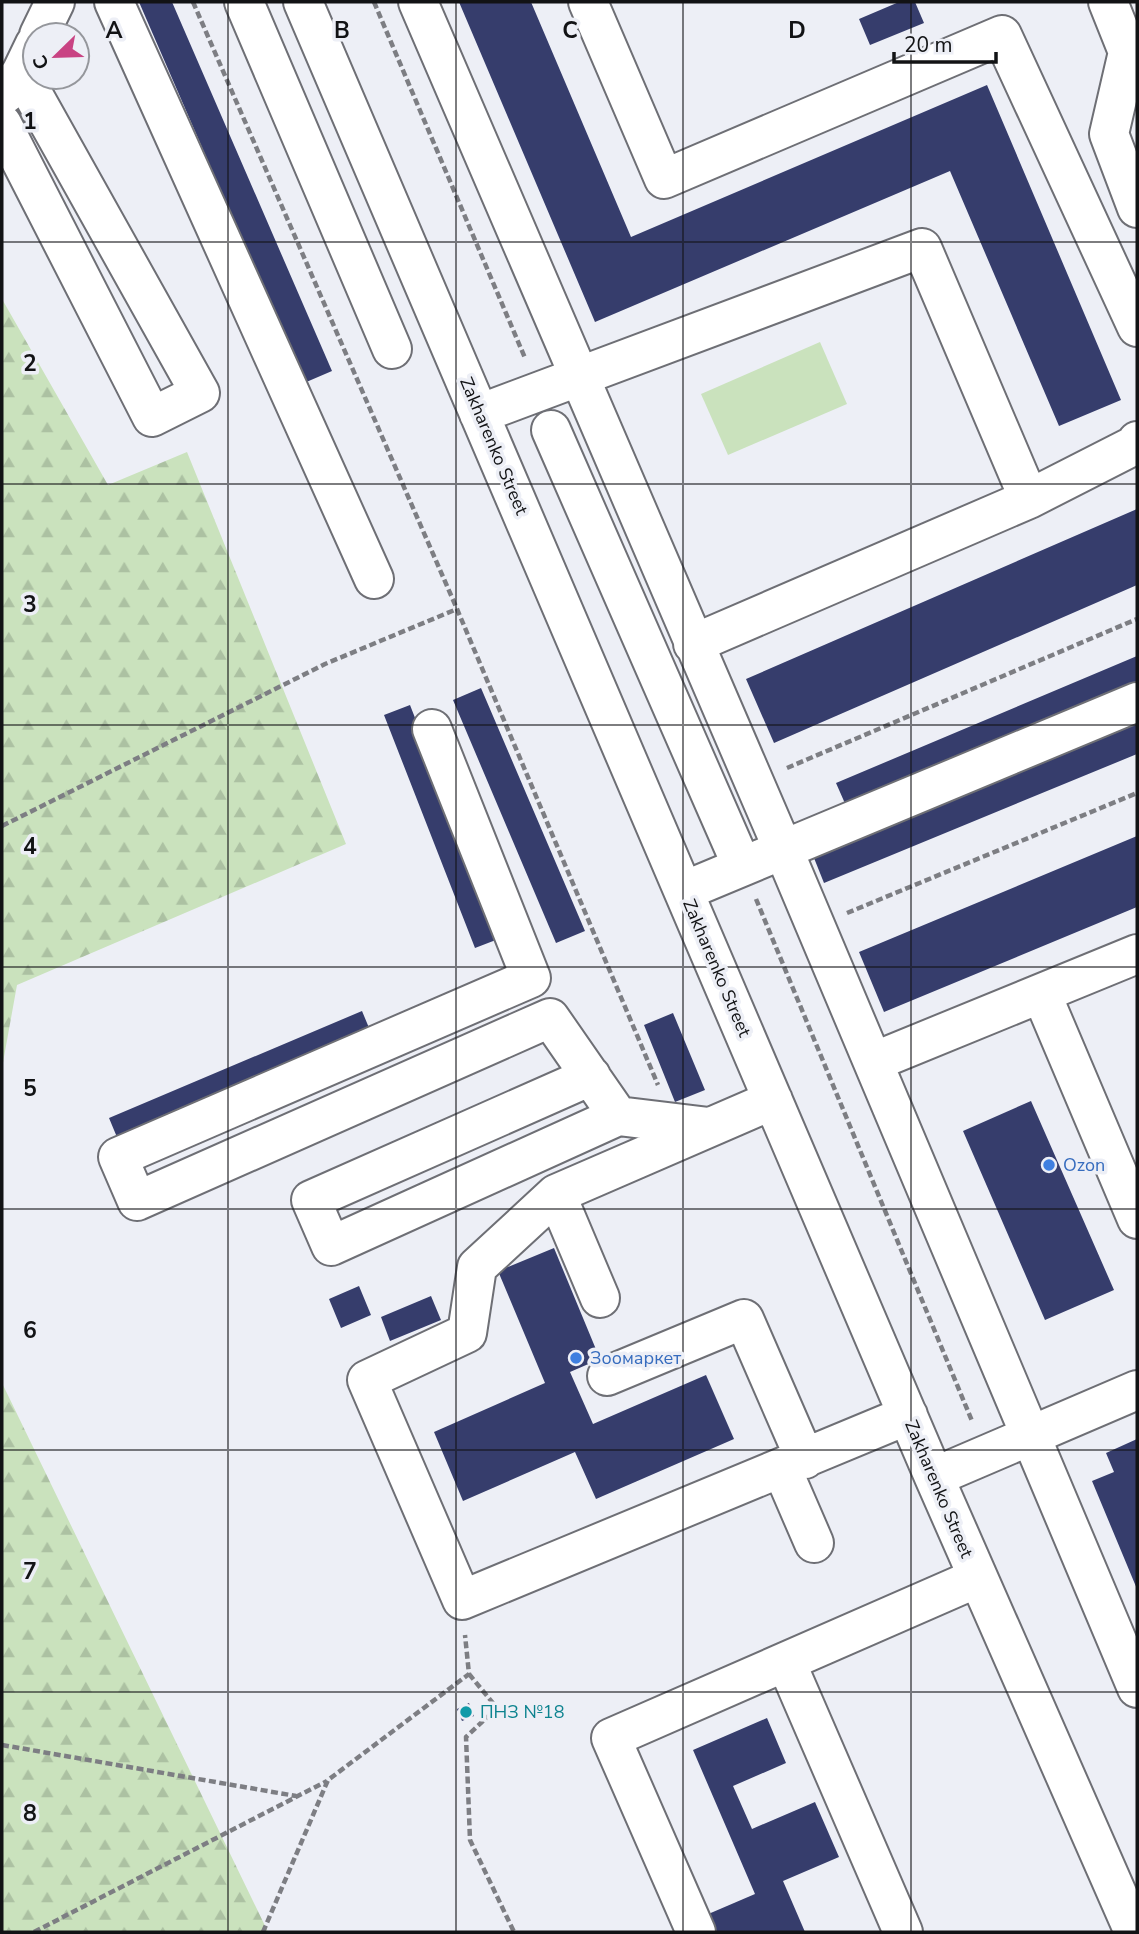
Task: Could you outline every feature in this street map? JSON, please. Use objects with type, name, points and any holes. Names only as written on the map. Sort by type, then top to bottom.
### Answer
[{"type":"street","points":[[46,21],[55,2]]},
{"type":"street","points":[[114,2],[374,579]]},
{"type":"street","points":[[244,2],[392,349]]},
{"type":"street","name":"Zakharenko Street","points":[[303,2],[977,1578],[1133,1932]]},
{"type":"street","points":[[418,2],[783,849],[1137,1688]]},
{"type":"street","points":[[588,2],[664,179],[1002,35],[1137,327]]},
{"type":"street","points":[[1108,2],[1128,52],[1108,134],[1137,208]]},
{"type":"street","points":[[2,124],[152,417],[200,393],[19,72]]},
{"type":"street","points":[[480,414],[922,248],[1029,499]]},
{"type":"street","points":[[551,430],[742,866]]},
{"type":"street","points":[[693,644],[1029,499],[1136,444]]},
{"type":"street","points":[[684,891],[1137,702]]},
{"type":"street","points":[[432,729],[531,978],[550,1018],[618,1116]]},
{"type":"street","points":[[873,1062],[1137,954]]},
{"type":"street","points":[[531,978],[118,1157],[137,1200],[550,1018]]},
{"type":"street","points":[[1041,995],[1137,1219]]},
{"type":"street","points":[[590,1076],[311,1200],[331,1246],[618,1116],[709,1127]]},
{"type":"street","points":[[773,1100],[556,1194],[477,1267],[467,1333],[367,1380],[462,1600],[908,1415]]},
{"type":"street","points":[[556,1194],[600,1298]]},
{"type":"street","points":[[607,1377],[744,1319],[793,1464],[814,1543]]},
{"type":"street","points":[[934,1477],[1137,1390]]},
{"type":"street","points":[[696,1932],[611,1738],[977,1578]]},
{"type":"street","points":[[786,1662],[903,1932]]},
{"type":"path","points":[[193,2],[457,609],[659,1086]]},
{"type":"path","points":[[374,2],[539,390]]},
{"type":"path","points":[[2,826],[325,664],[457,609]]},
{"type":"path","points":[[754,782],[1137,619]]},
{"type":"path","points":[[815,926],[1137,793]]},
{"type":"path","points":[[742,866],[986,1455]]},
{"type":"path","points":[[462,1600],[469,1674],[497,1709],[466,1737],[470,1840],[514,1932]]},
{"type":"path","points":[[34,1932],[328,1780],[469,1674]]},
{"type":"path","points":[[2,1745],[296,1796]]},
{"type":"path","points":[[263,1932],[328,1780]]},
{"type":"green space","points":[[2,299],[108,485],[187,452],[346,844],[17,985],[2,1068]]},
{"type":"green space","points":[[820,342],[847,404],[728,455],[701,394]]},
{"type":"green space","points":[[2,1383],[268,1932],[2,1932]]},
{"type":"building","points":[[139,2],[172,2],[332,371],[304,383]]},
{"type":"building","points":[[459,2],[531,2],[631,237],[987,85],[1121,400],[1059,426],[950,171],[595,322]]},
{"type":"building","points":[[899,2],[915,2],[924,23],[870,45],[859,19]]},
{"type":"building","points":[[1137,509],[1137,585],[774,743],[746,679]]},
{"type":"building","points":[[1137,656],[1137,686],[847,808],[836,783]]},
{"type":"building","points":[[481,688],[585,931],[556,943],[453,700]]},
{"type":"building","points":[[410,705],[501,938],[475,948],[384,715]]},
{"type":"building","points":[[1137,724],[1137,754],[824,883],[814,858]]},
{"type":"building","points":[[1137,836],[1137,907],[884,1012],[859,952]]},
{"type":"building","points":[[362,1011],[372,1035],[119,1142],[109,1118]]},
{"type":"building","points":[[673,1013],[705,1090],[675,1102],[644,1025]]},
{"type":"building","points":[[1031,1101],[1114,1290],[1045,1320],[963,1131]]},
{"type":"building","points":[[554,1248],[600,1359],[570,1372],[593,1424],[706,1375],[734,1439],[596,1499],[575,1452],[463,1501],[434,1432],[545,1383],[498,1271]]},
{"type":"building","points":[[359,1286],[371,1315],[341,1328],[329,1299]]},
{"type":"building","points":[[431,1296],[441,1320],[390,1341],[381,1317]]},
{"type":"building","points":[[1137,1439],[1137,1589],[1092,1481],[1114,1472],[1106,1453]]},
{"type":"building","name":"ПНЗ №18","points":[[469,1703],[474,1716],[462,1721],[457,1709]]},
{"type":"building","points":[[767,1718],[786,1763],[733,1786],[752,1829],[815,1802],[839,1857],[783,1881],[805,1932],[705,1932],[699,1918],[755,1894],[693,1750]]},
{"type":"place","name":"Ozon","points":[[1049,1165]]},
{"type":"place","name":"Зоомаркет","points":[[576,1358]]},
{"type":"place","name":"ПНЗ №18","points":[[466,1712]]}]
